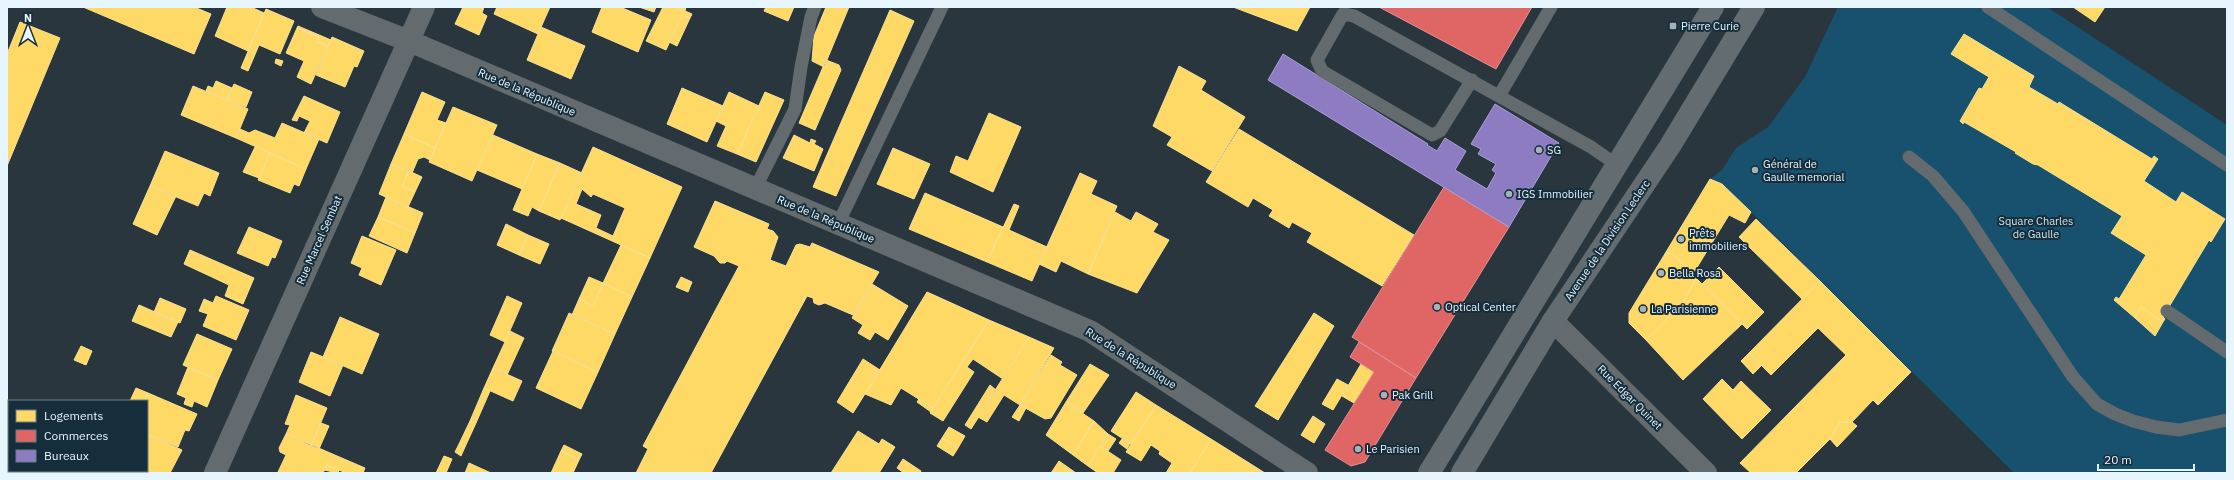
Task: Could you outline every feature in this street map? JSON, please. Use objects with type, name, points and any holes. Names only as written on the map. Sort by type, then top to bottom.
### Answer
[{"type":"main road","points":[[1429,473],[1713,7]]},
{"type":"main road","name":"Avenue de la Division Leclerc","points":[[1462,473],[1553,321],[1670,146],[1754,7]]},
{"type":"street","name":"Rue de la République","points":[[322,7],[409,40],[1090,331],[1307,473]]},
{"type":"street","name":"Rue Marcel Sembat","points":[[215,473],[424,7]]},
{"type":"street","name":"Rue Edgar Quinet","points":[[1553,321],[1706,473]]},
{"type":"lane","points":[[755,189],[795,109],[802,60],[811,17],[815,7]]},
{"type":"lane","points":[[838,224],[942,7]]},
{"type":"lane","points":[[1499,96],[1551,7]]},
{"type":"lane","points":[[1988,7],[2227,165]]},
{"type":"lane","points":[[1472,80],[1440,131],[1432,135],[1322,71],[1317,60],[1343,14],[1354,16],[1472,80],[1591,147],[1617,165]]},
{"type":"lane","points":[[1909,157],[1933,176],[1963,211],[2073,377],[2097,404],[2115,414],[2133,421],[2156,427],[2179,430],[2227,420]]},
{"type":"lane","points":[[2167,310],[2227,352]]},
{"type":"green space","name":"Square Charles de Gaulle","points":[[1838,7],[2047,7],[2227,125],[2227,473],[2014,473],[1723,184],[1710,179],[1722,170],[1736,148],[1768,127],[1805,77]]},
{"type":"building: Logements","points":[[83,7],[194,7],[211,14],[194,54]]},
{"type":"building: Logements","points":[[227,7],[251,7],[264,13],[248,51],[215,36]]},
{"type":"building: Logements","points":[[463,7],[484,7],[482,13],[487,16],[479,35],[455,24]]},
{"type":"building: Logements","points":[[497,7],[550,7],[538,34],[494,14]]},
{"type":"building: Logements","points":[[602,7],[620,7],[651,20],[638,52],[592,32]]},
{"type":"building: Logements","points":[[639,7],[656,7],[654,12]]},
{"type":"building: Logements","points":[[663,7],[676,7],[692,14],[690,18],[682,15],[666,50],[646,41]]},
{"type":"building: Logements","points":[[676,7],[686,7],[685,11]]},
{"type":"building: Logements","points":[[766,7],[794,7],[788,21],[764,11]]},
{"type":"building: Logements","points":[[826,7],[849,7],[824,67],[812,61],[814,36]]},
{"type":"building: Logements","points":[[1233,7],[1310,7],[1297,31]]},
{"type":"building: Logements","points":[[2073,7],[2105,7],[2095,22]]},
{"type":"building: Logements","points":[[266,9],[294,21],[280,54],[259,45],[248,71],[241,68]]},
{"type":"building: Logements","points":[[890,10],[914,21],[836,196],[813,187]]},
{"type":"building: Logements","points":[[682,15],[690,18],[677,46],[669,42]]},
{"type":"building: Logements","points":[[20,22],[60,38],[7,166],[7,54]]},
{"type":"building: Logements","points":[[298,26],[331,40],[328,46],[317,42],[319,37],[297,28]]},
{"type":"building: Logements","points":[[541,27],[585,46],[571,79],[527,60]]},
{"type":"building: Logements","points":[[297,28],[319,37],[317,42],[328,46],[311,84],[297,77],[304,61],[286,53]]},
{"type":"building: Logements","points":[[1964,34],[2034,76],[2029,87],[2058,104],[2059,102],[2152,159],[2154,156],[2158,159],[2144,181],[2176,202],[2182,192],[2225,219],[2211,242],[2209,240],[2163,317],[2165,319],[2163,322],[2141,307],[2135,318],[2114,300],[2116,297],[2119,299],[2146,255],[2111,233],[2122,216],[2038,165],[2033,164],[2015,153],[2016,152],[1960,121],[1979,88],[1982,89],[1989,77],[1951,54]]},
{"type":"building: Logements","points":[[332,37],[364,51],[357,67],[354,66],[345,87],[316,75]]},
{"type":"building: Logements","points":[[276,59],[283,61],[281,66],[275,63]]},
{"type":"building: Logements","points":[[826,60],[839,65],[841,70],[815,130],[799,123]]},
{"type":"building: Logements","points":[[1179,66],[1206,81],[1201,90],[1245,117],[1212,171],[1167,145],[1172,137],[1153,126]]},
{"type":"building: Logements","points":[[216,81],[232,88],[227,100],[206,91],[208,86],[213,88]]},
{"type":"building: Logements","points":[[234,84],[252,92],[246,107],[227,100]]},
{"type":"building: Logements","points":[[193,86],[248,109],[236,138],[181,115]]},
{"type":"building: Logements","points":[[682,88],[723,106],[707,142],[667,124]]},
{"type":"building: Logements","points":[[422,92],[445,102],[437,120],[446,123],[435,148],[404,134]]},
{"type":"building: Logements","points":[[729,92],[759,106],[737,154],[717,146],[726,126],[716,121]]},
{"type":"building: Logements","points":[[765,92],[784,100],[756,162],[737,154]]},
{"type":"building: Logements","points":[[304,96],[340,112],[327,143],[304,133],[310,121],[299,116],[297,121],[292,120]]},
{"type":"building: Logements","points":[[453,107],[497,125],[472,181],[429,162]]},
{"type":"building: Logements","points":[[989,113],[1021,127],[993,192],[950,172],[956,156],[968,161]]},
{"type":"building: Logements","points":[[282,123],[319,139],[306,169],[236,138],[240,129],[249,133],[255,130],[275,138]]},
{"type":"building: Logements","points":[[1239,129],[1414,235],[1382,286],[1307,242],[1312,233],[1292,222],[1289,228],[1269,216],[1273,210],[1253,198],[1248,207],[1206,182]]},
{"type":"building: Logements","points":[[404,134],[435,148],[430,160],[424,157],[418,159],[412,173],[391,164]]},
{"type":"building: Logements","points":[[493,135],[537,154],[522,189],[477,170]]},
{"type":"building: Logements","points":[[794,135],[810,143],[811,139],[816,141],[814,144],[823,149],[814,171],[783,158]]},
{"type":"building: Logements","points":[[255,147],[270,153],[259,178],[243,172]]},
{"type":"building: Logements","points":[[593,147],[682,187],[650,258],[561,218]],"holes":[[[582,189],[591,197],[593,194],[625,208],[613,236],[596,228],[601,215],[576,204]]]},
{"type":"building: Logements","points":[[893,148],[930,164],[914,199],[877,184]]},
{"type":"building: Logements","points":[[165,151],[219,173],[210,196],[204,193],[198,206],[150,186]]},
{"type":"building: Logements","points":[[270,153],[306,169],[299,186],[294,184],[290,193],[258,180]]},
{"type":"building: Logements","points":[[537,154],[560,163],[539,211],[532,207],[528,216],[513,210]]},
{"type":"building: Logements","points":[[560,163],[582,173],[560,220],[539,211]]},
{"type":"building: Logements","points":[[391,164],[409,171],[402,186],[415,192],[408,207],[379,194]]},
{"type":"building: Logements","points":[[409,171],[422,177],[415,192],[402,186]]},
{"type":"building: Logements","points":[[1080,173],[1097,181],[1091,194],[1117,206],[1088,274],[1061,261],[1056,272],[1039,264]]},
{"type":"building: Logements","points":[[1710,179],[1722,184],[1751,212],[1745,223],[1729,215],[1693,274],[1675,256],[1666,252]]},
{"type":"building: Logements","points":[[150,186],[176,196],[157,235],[133,224]]},
{"type":"building: Logements","points":[[925,193],[1003,227],[987,262],[909,229]]},
{"type":"building: Logements","points":[[386,197],[423,213],[415,233],[378,217]]},
{"type":"building: Logements","points":[[715,201],[769,224],[767,229],[773,231],[778,237],[770,260],[786,266],[796,245],[800,244],[810,247],[812,243],[879,272],[853,315],[825,303],[819,305],[814,303],[813,298],[807,296],[711,473],[636,473],[648,449],[643,446],[739,266],[727,261],[725,263],[720,263],[714,256],[694,247]]},
{"type":"building: Logements","points":[[1014,204],[1019,206],[1009,230],[1047,247],[1032,281],[987,262]]},
{"type":"building: Logements","points":[[1115,212],[1131,221],[1136,212],[1158,224],[1153,232],[1169,240],[1137,293],[1088,274]]},
{"type":"building: Logements","points":[[378,217],[415,233],[407,253],[369,236]]},
{"type":"building: Logements","points":[[1756,219],[1820,281],[1802,299],[1739,237]]},
{"type":"building: Logements","points":[[506,224],[528,235],[519,255],[497,245]]},
{"type":"building: Logements","points":[[249,227],[282,241],[275,258],[272,257],[268,266],[237,253]]},
{"type":"building: Logements","points":[[528,235],[549,244],[540,264],[519,255]]},
{"type":"building: Logements","points":[[362,236],[396,250],[381,285],[359,275],[362,268],[351,263]]},
{"type":"building: Logements","points":[[621,245],[650,258],[632,297],[603,283]]},
{"type":"building: Logements","points":[[190,250],[254,278],[243,304],[225,296],[229,285],[184,264]]},
{"type":"building: Logements","points":[[1666,252],[1675,256],[1696,278],[1683,303],[1646,340],[1629,323],[1629,313]]},
{"type":"building: Logements","points":[[1719,267],[1764,312],[1747,329],[1702,284]]},
{"type":"building: Logements","points":[[589,277],[603,283],[593,306],[579,299]]},
{"type":"building: Logements","points":[[681,277],[692,282],[688,292],[676,287]]},
{"type":"building: Logements","points":[[1696,278],[1742,324],[1683,380],[1646,340],[1683,303]]},
{"type":"building: Logements","points":[[1820,281],[1911,372],[1878,405],[1873,400],[1852,422],[1840,422],[1830,439],[1796,473],[1751,473],[1740,463],[1846,355],[1818,328],[1771,375],[1749,353]]},
{"type":"building: Logements","points":[[603,283],[632,297],[615,334],[572,315],[579,299],[593,306]]},
{"type":"building: Logements","points":[[872,284],[908,306],[888,340],[875,332],[870,340],[858,333],[863,325],[852,318]]},
{"type":"building: Logements","points":[[927,292],[989,320],[933,408],[901,388],[891,405],[865,394]]},
{"type":"building: Logements","points":[[216,296],[249,310],[236,340],[203,326],[208,314],[199,311],[204,299],[213,303]]},
{"type":"building: Logements","points":[[507,296],[522,303],[505,342],[490,335]]},
{"type":"building: Logements","points":[[160,298],[186,309],[180,323],[154,312]]},
{"type":"building: Logements","points":[[139,305],[178,322],[171,337],[132,321]]},
{"type":"building: Logements","points":[[2141,307],[2163,322],[2155,336],[2135,318]]},
{"type":"building: Logements","points":[[569,313],[615,334],[598,372],[552,351]]},
{"type":"building: Logements","points":[[1314,313],[1334,326],[1278,420],[1255,406]]},
{"type":"building: Logements","points":[[340,317],[379,334],[362,374],[323,357]]},
{"type":"building: Logements","points":[[989,320],[1029,337],[1003,379],[973,359],[967,367],[974,372],[943,421],[930,413]]},
{"type":"building: Logements","points":[[510,331],[524,338],[507,375],[493,368]]},
{"type":"building: Logements","points":[[197,334],[232,349],[218,380],[183,365]]},
{"type":"building: Logements","points":[[1029,337],[1054,348],[1020,405],[1004,395],[987,422],[978,417]]},
{"type":"building: Logements","points":[[81,346],[92,351],[86,365],[74,360]]},
{"type":"building: Logements","points":[[553,351],[598,372],[581,409],[536,388]]},
{"type":"building: Logements","points":[[311,352],[343,365],[330,396],[299,382]]},
{"type":"building: Logements","points":[[1749,353],[1761,366],[1753,374],[1741,361]]},
{"type":"building: Logements","points":[[1051,355],[1062,362],[1060,365],[1077,375],[1051,418],[1045,419],[1020,405]]},
{"type":"building: Logements","points":[[863,359],[880,370],[853,413],[837,402]]},
{"type":"building: Logements","points":[[1090,364],[1109,375],[1083,413],[1066,402]]},
{"type":"building: Logements","points":[[1361,364],[1374,372],[1354,403],[1342,396]]},
{"type":"building: Logements","points":[[188,367],[218,380],[207,407],[194,401],[192,407],[184,404],[186,398],[177,394]]},
{"type":"building: Logements","points":[[493,368],[522,381],[513,401],[484,388]]},
{"type":"building: Logements","points":[[1337,379],[1348,385],[1333,410],[1322,404]]},
{"type":"building: Logements","points":[[1722,379],[1733,390],[1741,381],[1771,410],[1742,439],[1703,399]]},
{"type":"building: Logements","points":[[990,385],[996,390],[971,429],[965,425]]},
{"type":"building: Logements","points":[[136,388],[148,393],[145,400],[130,400]]},
{"type":"building: Logements","points":[[484,388],[490,391],[476,423],[470,421]]},
{"type":"building: Logements","points":[[1136,392],[1156,405],[1131,444],[1111,431]]},
{"type":"building: Logements","points":[[148,393],[197,414],[189,431],[185,430],[178,447],[148,434],[148,400],[145,400]]},
{"type":"building: Logements","points":[[296,395],[327,408],[311,446],[286,434],[290,425],[285,424]]},
{"type":"building: Logements","points":[[919,399],[933,408],[931,412],[917,402]]},
{"type":"building: Logements","points":[[1066,402],[1094,421],[1073,455],[1046,435]]},
{"type":"building: Logements","points":[[1020,405],[1026,408],[1019,421],[1012,417]]},
{"type":"building: Logements","points":[[1156,405],[1211,439],[1190,473],[1166,473],[1172,463],[1159,454],[1160,451],[1151,445],[1141,461],[1126,452]]},
{"type":"building: Logements","points":[[1313,416],[1325,424],[1314,443],[1301,435]]},
{"type":"building: Logements","points":[[470,421],[476,423],[465,447],[459,444]]},
{"type":"building: Logements","points":[[1094,421],[1108,434],[1088,466],[1073,455]]},
{"type":"building: Logements","points":[[1840,422],[1852,422],[1857,426],[1837,447],[1830,439]]},
{"type":"building: Logements","points":[[321,423],[329,426],[319,449],[311,446]]},
{"type":"building: Logements","points":[[949,427],[965,436],[958,448],[942,438]]},
{"type":"building: Logements","points":[[858,431],[879,444],[882,439],[895,447],[879,473],[831,473]]},
{"type":"building: Logements","points":[[148,434],[182,450],[170,473],[140,472],[148,472]]},
{"type":"building: Logements","points":[[286,434],[365,468],[363,473],[346,473],[327,465],[323,473],[278,472],[286,455],[280,452],[279,448]]},
{"type":"building: Logements","points":[[1108,434],[1116,439],[1108,451],[1100,446]]},
{"type":"building: Logements","points":[[942,438],[958,448],[953,456],[937,446]]},
{"type":"building: Logements","points":[[1122,439],[1130,443],[1127,449],[1119,443]]},
{"type":"building: Logements","points":[[1211,439],[1265,473],[1190,473]]},
{"type":"building: Logements","points":[[459,444],[465,447],[461,456],[455,452]]},
{"type":"building: Logements","points":[[564,445],[582,454],[579,460],[561,451]]},
{"type":"building: Logements","points":[[1100,446],[1121,460],[1113,473],[1098,473],[1088,466]]},
{"type":"building: Logements","points":[[561,451],[579,460],[573,473],[551,473]]},
{"type":"building: Logements","points":[[444,456],[452,459],[446,473],[436,473]]},
{"type":"building: Logements","points":[[903,459],[921,471],[920,473],[904,473],[897,468]]},
{"type":"building: Logements","points":[[1059,461],[1076,473],[1051,473]]},
{"type":"building: Logements","points":[[469,463],[491,473],[465,473]]},
{"type":"building: Logements","points":[[327,465],[339,470],[338,473],[324,470]]},
{"type":"building: Logements","points":[[140,472],[143,473],[97,473]]},
{"type":"building: Commerces","points":[[1379,7],[1532,7],[1496,69]]},
{"type":"building: Commerces","points":[[1444,187],[1509,227],[1416,378],[1352,337]]},
{"type":"building: Commerces","points":[[1359,342],[1416,378],[1365,462],[1351,466],[1325,450],[1374,372],[1350,357]]},
{"type":"building: Bureaux","points":[[1283,54],[1437,151],[1445,138],[1466,151],[1455,170],[1487,189],[1496,173],[1492,170],[1496,164],[1478,154],[1481,149],[1471,144],[1495,104],[1559,143],[1509,227],[1268,80]]},
{"type":"place","name":"Pierre Curie","points":[[1673,26]]},
{"type":"place","name":"SG","points":[[1539,150]]},
{"type":"place","name":"Général de Gaulle memorial","points":[[1755,170]]},
{"type":"place","name":"IGS Immobilier","points":[[1509,194]]},
{"type":"place","name":"Prêts immobiliers","points":[[1681,239]]},
{"type":"place","name":"Bella Rosa","points":[[1661,273]]},
{"type":"place","name":"Optical Center","points":[[1437,307]]},
{"type":"place","name":"La Parisienne","points":[[1643,309]]},
{"type":"place","name":"Pak Grill","points":[[1384,395]]},
{"type":"place","name":"Le Parisien","points":[[1358,449]]}]
